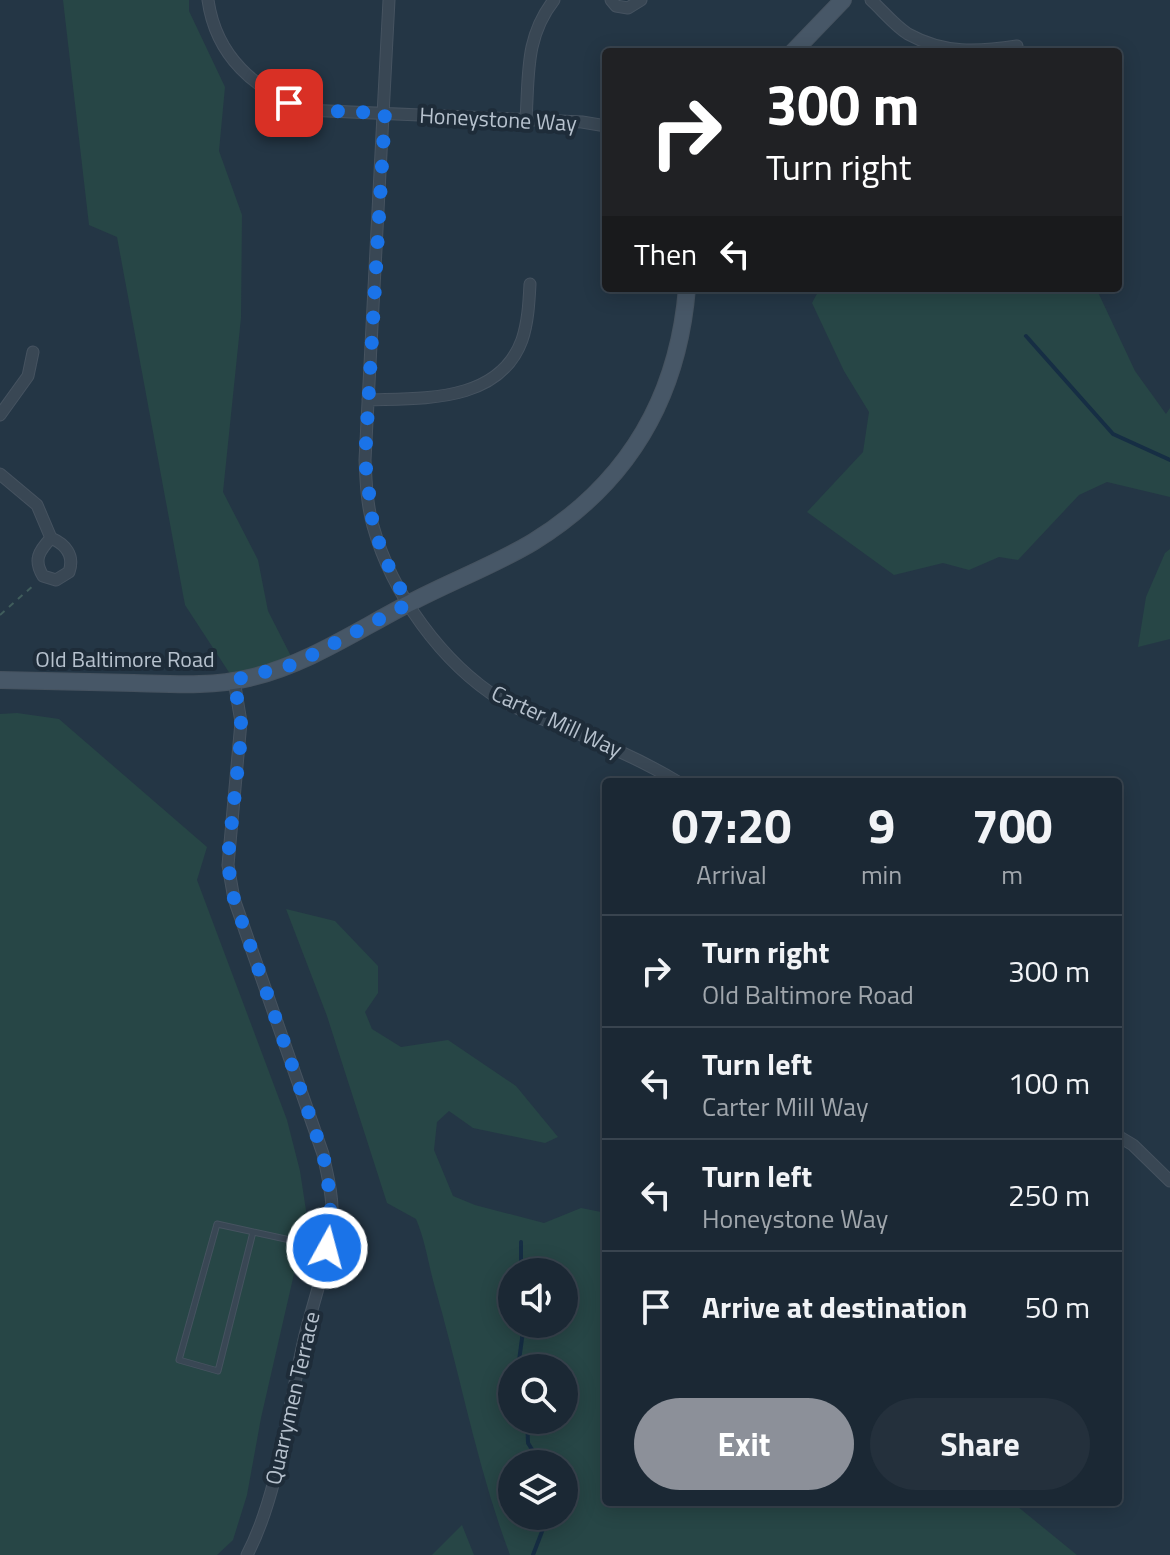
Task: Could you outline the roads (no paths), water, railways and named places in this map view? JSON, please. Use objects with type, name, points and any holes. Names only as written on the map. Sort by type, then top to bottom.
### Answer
[{"type":"street","name":"Honeystone Way","points":[[208,0],[223,44],[238,69],[273,97],[305,110],[526,119],[602,126]]},
{"type":"street","name":"Carter Mill Way","points":[[389,0],[365,460],[373,526],[385,559],[408,604],[448,655],[480,685],[503,701],[644,761],[672,778]]},
{"type":"street","points":[[526,119],[530,45],[542,16],[554,0]]},
{"type":"street","points":[[611,0],[616,6],[628,8],[641,0]]},
{"type":"street","points":[[797,48],[843,0]]},
{"type":"street","points":[[871,0],[906,33],[944,48]]},
{"type":"street","points":[[1004,48],[1017,46]]},
{"type":"street","points":[[368,400],[449,396],[477,387],[496,376],[521,342],[528,318],[530,284]]},
{"type":"street","name":"Old Baltimore Road","points":[[0,680],[187,684],[234,680],[295,664],[530,543],[571,517],[606,484],[638,443],[661,402],[678,352],[686,292]]},
{"type":"street","points":[[0,415],[28,376],[33,352]]},
{"type":"street","points":[[0,474],[37,505],[51,538],[65,546],[71,556],[69,572],[59,579],[49,580],[43,576],[37,558],[51,538]]},
{"type":"street","name":"Quarrymen Terrace","points":[[234,680],[241,722],[228,865],[234,899],[323,1154],[331,1191],[332,1216],[320,1288],[306,1332],[268,1503],[247,1555]]},
{"type":"street","points":[[1122,1138],[1170,1181]]},
{"type":"lane","points":[[253,1232],[218,1371],[179,1360],[217,1224],[327,1248]]},
{"type":"waterway","points":[[1026,336],[1113,434],[1170,460]]},
{"type":"waterway","points":[[521,1242],[521,1258]]},
{"type":"waterway","points":[[520,1354],[522,1338]]},
{"type":"waterway","points":[[528,1434],[532,1450]]},
{"type":"waterway","points":[[533,1555],[543,1530]]}]
